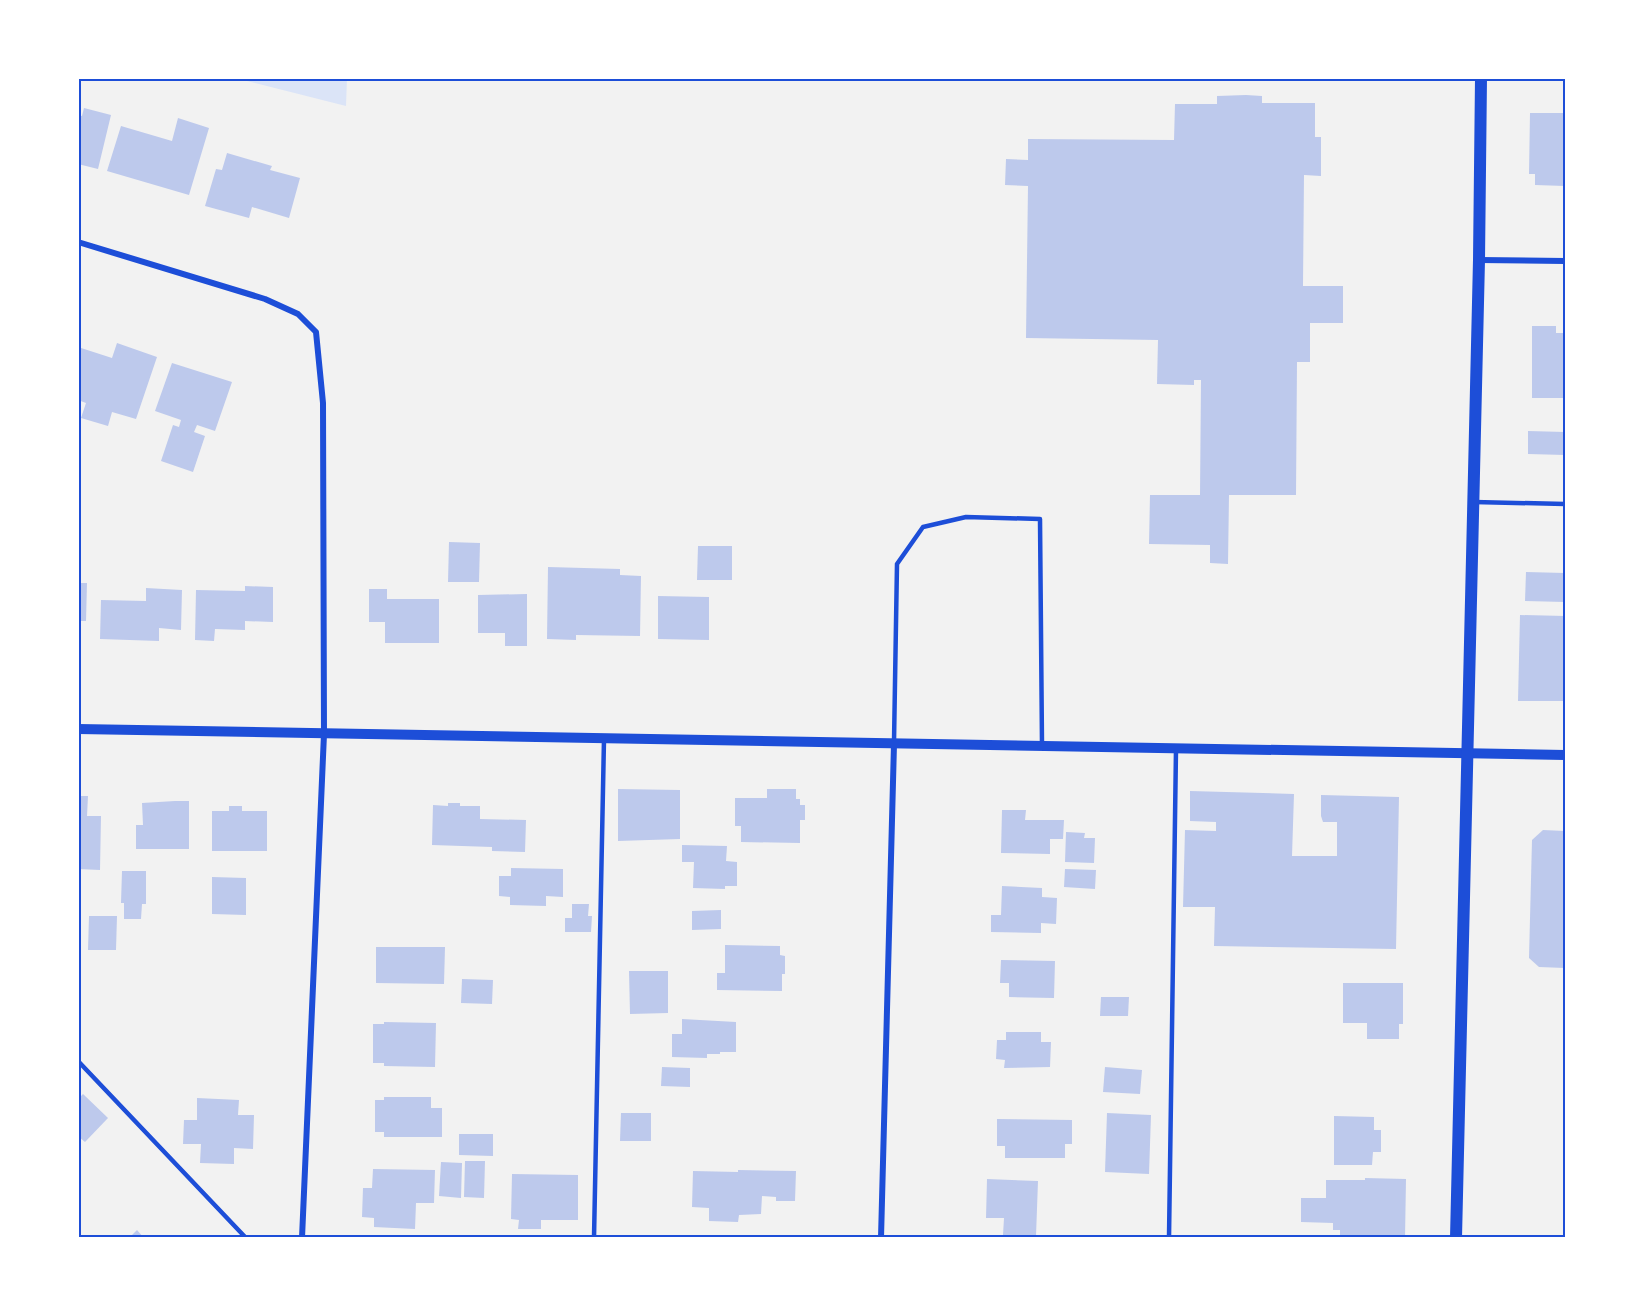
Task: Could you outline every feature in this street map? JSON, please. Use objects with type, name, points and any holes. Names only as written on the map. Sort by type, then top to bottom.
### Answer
[{"type":"main road","points":[[1456,1238],[1474,502],[1481,78]]},
{"type":"street","points":[[78,242],[265,299],[298,314],[316,332],[323,403],[324,734],[302,1238]]},
{"type":"street","points":[[1479,260],[1565,261]]},
{"type":"street","points":[[78,729],[1565,755]]},
{"type":"street","points":[[881,1238],[894,744]]},
{"type":"lane","points":[[1474,502],[1565,504]]},
{"type":"lane","points":[[894,744],[897,564],[923,527],[966,518],[1040,519],[1042,747]]},
{"type":"lane","points":[[594,1238],[604,739]]},
{"type":"lane","points":[[1169,1238],[1176,749]]},
{"type":"lane","points":[[78,1061],[246,1238]]},
{"type":"shaded area","points":[[235,78],[347,78],[346,106]]},
{"type":"building","points":[[1217,96],[1262,96],[1262,103],[1315,103],[1315,137],[1321,137],[1321,176],[1304,175],[1303,286],[1343,286],[1343,323],[1310,323],[1310,362],[1297,362],[1296,495],[1229,495],[1228,564],[1210,563],[1210,545],[1149,544],[1150,495],[1200,495],[1201,380],[1194,380],[1194,385],[1157,384],[1158,340],[1026,338],[1028,186],[1005,185],[1006,159],[1028,160],[1028,139],[1174,140],[1175,104],[1217,104]]},
{"type":"building","points":[[84,108],[111,115],[98,169],[78,164],[78,115],[82,116]]},
{"type":"building","points":[[1530,113],[1565,113],[1565,186],[1535,185],[1535,174],[1529,174]]},
{"type":"building","points":[[178,118],[209,128],[189,195],[107,171],[121,126],[172,141]]},
{"type":"building","points":[[227,153],[272,166],[270,170],[300,178],[289,218],[252,207],[249,218],[205,206],[216,169],[222,170]]},
{"type":"building","points":[[1532,326],[1556,326],[1556,333],[1565,333],[1565,398],[1532,398]]},
{"type":"building","points":[[117,343],[157,357],[136,419],[112,412],[108,426],[81,418],[86,403],[78,400],[78,347],[112,358]]},
{"type":"building","points":[[172,363],[232,382],[215,431],[197,425],[194,432],[205,436],[193,472],[161,461],[173,425],[179,427],[181,420],[155,411]]},
{"type":"building","points":[[1528,431],[1565,432],[1565,455],[1528,454]]},
{"type":"building","points":[[449,542],[480,543],[479,582],[448,582]]},
{"type":"building","points":[[698,546],[732,546],[732,580],[697,580]]},
{"type":"building","points":[[548,567],[620,569],[620,575],[641,576],[640,636],[576,635],[576,640],[547,639]]},
{"type":"building","points":[[1526,572],[1565,573],[1565,602],[1525,601]]},
{"type":"building","points":[[78,583],[87,583],[86,621],[78,621]]},
{"type":"building","points":[[245,586],[273,587],[273,622],[245,621],[245,630],[215,629],[214,641],[195,640],[196,590],[245,591]]},
{"type":"building","points":[[146,588],[182,590],[181,630],[159,628],[159,641],[100,639],[101,600],[146,601]]},
{"type":"building","points":[[369,589],[387,589],[387,599],[439,599],[439,643],[385,643],[385,622],[369,622]]},
{"type":"building","points":[[527,594],[527,646],[505,646],[505,633],[478,633],[478,595]]},
{"type":"building","points":[[658,596],[709,597],[709,640],[658,639]]},
{"type":"building","points":[[1520,615],[1565,616],[1565,701],[1518,701]]},
{"type":"building","points":[[618,789],[680,790],[680,839],[618,841]]},
{"type":"building","points":[[767,789],[796,789],[796,799],[800,799],[800,805],[805,805],[805,820],[800,820],[800,843],[741,842],[741,826],[735,826],[735,798],[767,798]]},
{"type":"building","points":[[1190,791],[1294,794],[1292,856],[1337,856],[1337,822],[1323,822],[1321,795],[1399,797],[1396,949],[1214,946],[1215,907],[1183,907],[1185,830],[1216,831],[1216,822],[1190,821]]},
{"type":"building","points":[[78,796],[88,796],[87,816],[101,816],[100,870],[78,869]]},
{"type":"building","points":[[189,801],[189,849],[136,849],[136,825],[143,825],[142,803]]},
{"type":"building","points":[[448,803],[460,803],[460,806],[480,806],[480,819],[526,820],[525,852],[492,851],[492,847],[432,845],[433,805],[448,806]]},
{"type":"building","points":[[229,806],[242,806],[242,811],[267,811],[267,851],[212,851],[212,811],[229,811]]},
{"type":"building","points":[[1002,810],[1026,810],[1025,820],[1064,820],[1063,839],[1050,839],[1050,854],[1001,853]]},
{"type":"building","points":[[1543,830],[1565,831],[1565,968],[1539,967],[1529,958],[1532,840]]},
{"type":"building","points":[[1066,832],[1085,833],[1084,838],[1095,838],[1094,863],[1065,862]]},
{"type":"building","points":[[682,845],[727,846],[726,861],[737,862],[737,886],[725,886],[725,889],[693,888],[694,862],[682,862]]},
{"type":"building","points":[[511,868],[563,869],[563,897],[546,896],[546,906],[510,905],[510,897],[499,896],[499,876],[511,876]]},
{"type":"building","points":[[1065,869],[1096,870],[1095,889],[1064,887]]},
{"type":"building","points":[[122,871],[146,871],[146,904],[142,904],[141,919],[124,919],[124,903],[121,903]]},
{"type":"building","points":[[212,877],[246,878],[246,915],[212,914]]},
{"type":"building","points":[[1002,886],[1042,888],[1042,897],[1057,898],[1056,924],[1041,923],[1041,933],[991,932],[991,915],[1001,915]]},
{"type":"building","points":[[572,904],[589,904],[588,916],[592,916],[591,932],[565,932],[565,918],[572,918]]},
{"type":"building","points":[[721,910],[721,929],[692,930],[692,911]]},
{"type":"building","points":[[89,916],[117,916],[116,950],[88,950]]},
{"type":"building","points":[[725,945],[780,946],[780,955],[785,956],[782,991],[717,990],[717,973],[725,973]]},
{"type":"building","points":[[376,947],[445,947],[444,984],[376,983]]},
{"type":"building","points":[[1001,960],[1055,961],[1054,998],[1009,997],[1009,983],[1000,983]]},
{"type":"building","points":[[629,971],[668,971],[668,1013],[630,1014]]},
{"type":"building","points":[[462,979],[493,980],[492,1004],[461,1003]]},
{"type":"building","points":[[1343,983],[1403,983],[1403,1024],[1399,1024],[1399,1039],[1367,1039],[1367,1023],[1343,1023]]},
{"type":"building","points":[[1101,997],[1129,997],[1128,1016],[1100,1016]]},
{"type":"building","points":[[682,1019],[736,1022],[736,1052],[707,1054],[707,1058],[672,1057],[672,1034],[682,1034]]},
{"type":"building","points":[[384,1022],[436,1023],[435,1067],[384,1066],[384,1063],[373,1063],[373,1024],[384,1024]]},
{"type":"building","points":[[1006,1032],[1041,1032],[1041,1042],[1051,1042],[1050,1067],[1004,1068],[1005,1060],[996,1059],[997,1040],[1006,1040]]},
{"type":"building","points":[[662,1067],[690,1068],[690,1087],[661,1086]]},
{"type":"building","points":[[1105,1067],[1142,1070],[1140,1094],[1103,1092]]},
{"type":"building","points":[[83,1094],[108,1118],[85,1142],[78,1136],[78,1099]]},
{"type":"building","points":[[384,1097],[431,1097],[431,1108],[442,1108],[442,1137],[384,1137],[384,1132],[375,1132],[375,1100],[384,1100]]},
{"type":"building","points":[[197,1098],[239,1100],[238,1115],[254,1115],[253,1149],[234,1148],[234,1164],[200,1163],[201,1144],[183,1144],[184,1120],[197,1120]]},
{"type":"building","points":[[621,1113],[651,1113],[651,1141],[620,1141]]},
{"type":"building","points":[[1107,1113],[1151,1115],[1149,1174],[1105,1172]]},
{"type":"building","points":[[1334,1116],[1374,1117],[1374,1130],[1381,1130],[1381,1152],[1373,1152],[1372,1165],[1334,1165]]},
{"type":"building","points":[[997,1119],[1072,1120],[1072,1144],[1065,1144],[1065,1158],[1005,1158],[1005,1146],[997,1146]]},
{"type":"building","points":[[459,1134],[493,1134],[493,1156],[459,1155]]},
{"type":"building","points":[[465,1161],[485,1161],[484,1198],[464,1197]]},
{"type":"building","points":[[441,1162],[462,1163],[461,1198],[439,1196]]},
{"type":"building","points":[[373,1169],[435,1170],[434,1203],[416,1203],[415,1229],[374,1227],[374,1218],[362,1217],[363,1188],[372,1188]]},
{"type":"building","points":[[738,1170],[796,1171],[795,1201],[776,1201],[776,1197],[762,1196],[761,1214],[739,1215],[738,1222],[709,1221],[709,1208],[692,1207],[693,1171],[738,1172]]},
{"type":"building","points":[[512,1174],[578,1175],[578,1220],[541,1220],[541,1229],[518,1229],[519,1220],[511,1219]]},
{"type":"building","points":[[1365,1178],[1406,1179],[1405,1238],[1340,1238],[1340,1230],[1333,1230],[1333,1223],[1301,1222],[1301,1198],[1326,1198],[1326,1180],[1365,1180]]},
{"type":"building","points":[[987,1179],[1038,1181],[1036,1236],[1003,1235],[1004,1218],[986,1218]]},
{"type":"building","points":[[137,1230],[144,1238],[129,1238]]}]
